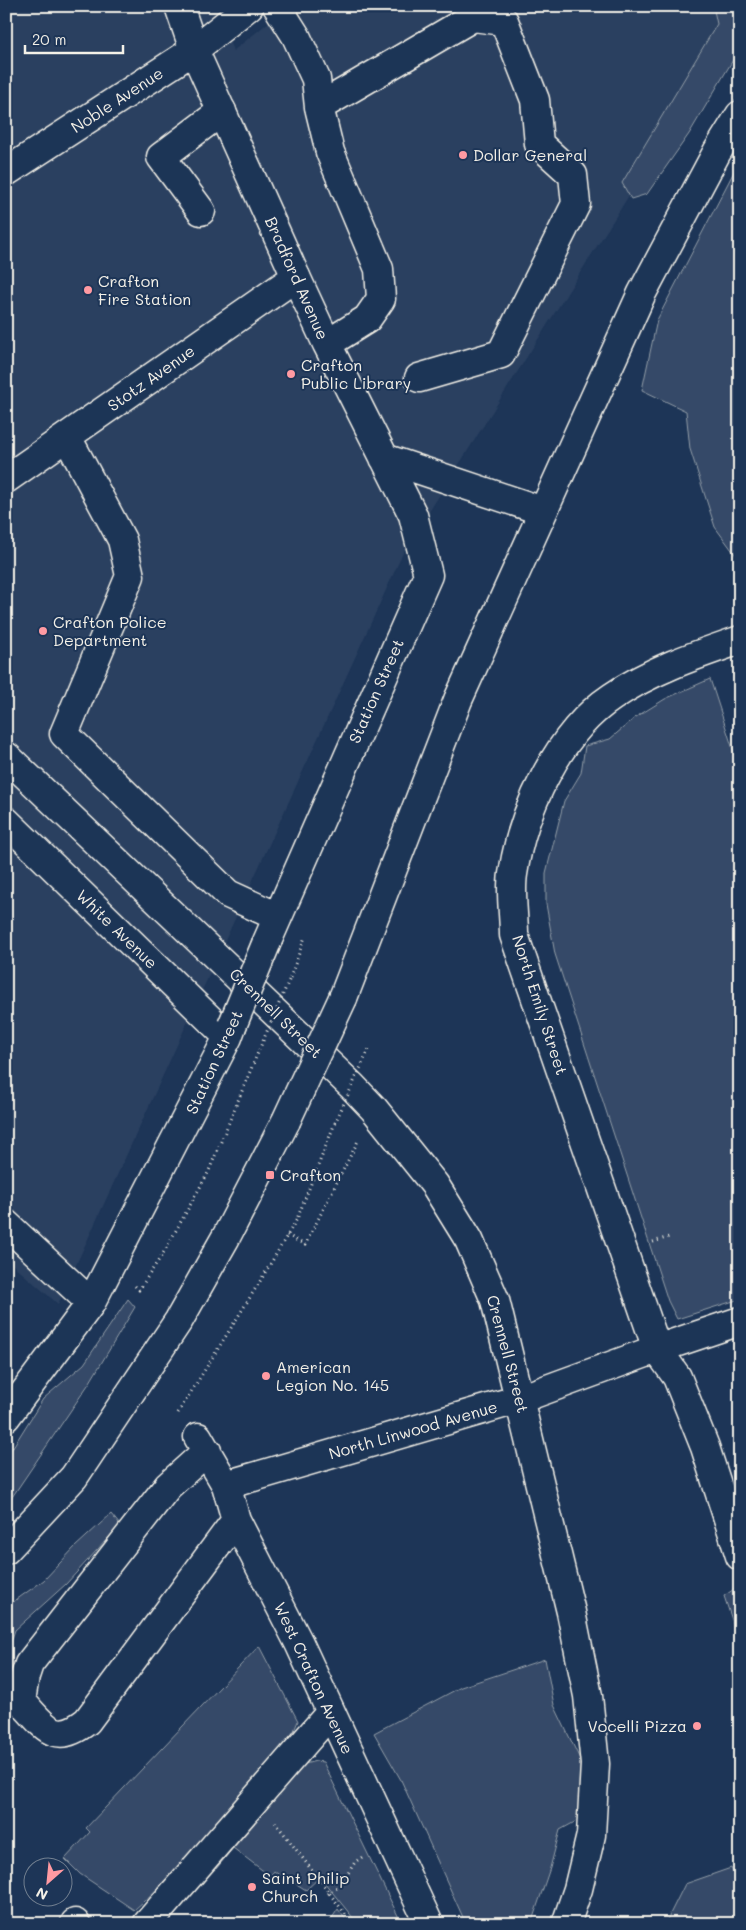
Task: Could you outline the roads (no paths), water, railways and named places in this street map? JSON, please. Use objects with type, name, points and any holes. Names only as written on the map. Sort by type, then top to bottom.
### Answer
[{"type":"street","name":"Bradford Avenue","points":[[179,6],[194,50],[296,277],[327,344],[413,515],[428,575]]},
{"type":"street","name":"Noble Avenue","points":[[6,172],[194,50],[249,6]]},
{"type":"street","points":[[277,6],[296,36],[316,79],[319,107],[330,152],[379,269],[381,299],[367,319],[327,344]]},
{"type":"street","points":[[319,107],[472,17],[504,21],[535,100],[539,144],[573,175],[576,204],[502,354],[419,378]]},
{"type":"street","points":[[201,211],[161,157],[222,111]]},
{"type":"street","points":[[6,1550],[74,1477],[179,1320],[226,1237],[286,1121],[343,998],[458,700],[543,511],[642,293],[717,152],[740,115]]},
{"type":"street","name":"Stotz Avenue","points":[[6,479],[296,277]]},
{"type":"street","points":[[67,437],[122,540],[130,576],[64,734],[228,894],[278,917]]},
{"type":"street","points":[[384,458],[543,511]]},
{"type":"street","name":"Station Street","points":[[6,1417],[90,1303],[111,1266],[230,1031],[266,944],[428,575]]},
{"type":"street","name":"North Emily Street","points":[[738,646],[675,662],[612,697],[580,724],[552,763],[523,825],[512,876],[514,935],[656,1349],[677,1377],[705,1448],[740,1556]]},
{"type":"street","name":"Crennell Street","points":[[6,756],[352,1086],[419,1163],[469,1240],[496,1300],[571,1612],[588,1696],[595,1764],[592,1835],[578,1889],[566,1924]]},
{"type":"street","name":"White Avenue","points":[[6,821],[230,1031]]},
{"type":"street","points":[[6,1224],[90,1303]]},
{"type":"street","name":"North Linwood Avenue","points":[[226,1485],[520,1399],[656,1349],[740,1321]]},
{"type":"street","name":"West Crafton Avenue","points":[[236,1520],[87,1722],[68,1734],[52,1732],[21,1701],[24,1676],[29,1664],[202,1443],[226,1485],[236,1520],[299,1643],[429,1924]]},
{"type":"street","points":[[146,1924],[331,1712]]},
{"type":"place","name":"Dollar General","points":[[463,155]]},
{"type":"place","name":"Crafton Fire Station","points":[[88,290]]},
{"type":"place","name":"Crafton Public Library","points":[[291,374]]},
{"type":"place","name":"Crafton Police Department","points":[[43,631]]},
{"type":"place","name":"Crafton","points":[[270,1175]]},
{"type":"place","name":"American Legion No. 145","points":[[266,1376]]},
{"type":"place","name":"Vocelli Pizza","points":[[697,1726]]},
{"type":"place","name":"Saint Philip Church","points":[[252,1887]]}]
